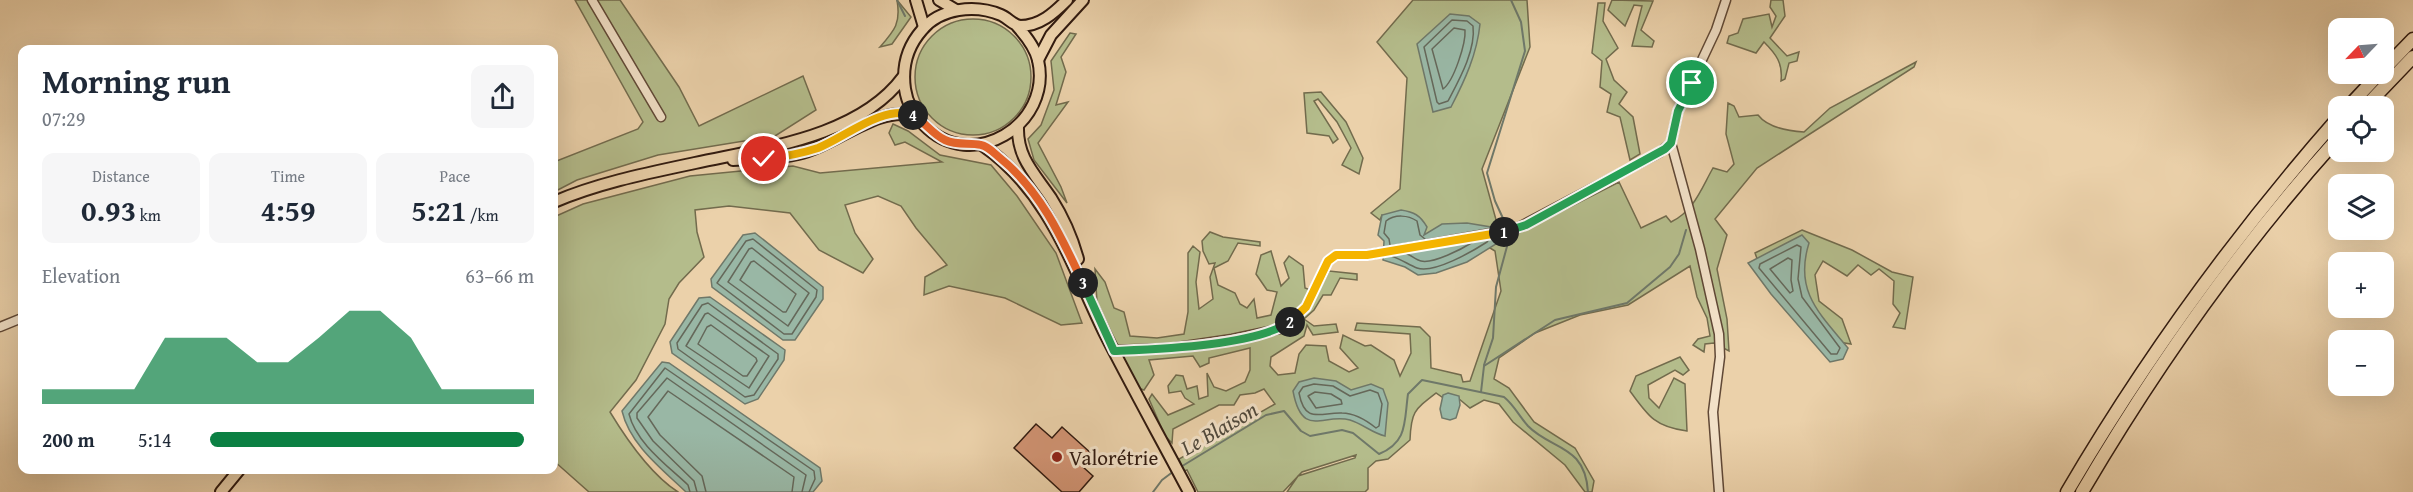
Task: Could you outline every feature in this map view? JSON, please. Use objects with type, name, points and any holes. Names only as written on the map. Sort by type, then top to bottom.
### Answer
[{"type":"highway","points":[[2394,59],[2413,39]]},
{"type":"highway","points":[[2376,96],[2413,57]]},
{"type":"highway","points":[[2358,96],[2370,84]]},
{"type":"highway","points":[[2067,492],[2137,380],[2196,294],[2254,219],[2328,130]]},
{"type":"highway","points":[[2082,492],[2132,411],[2210,297],[2328,150]]},
{"type":"main road","points":[[916,0],[924,27]]},
{"type":"main road","points":[[939,0],[956,10]]},
{"type":"main road","points":[[1017,26],[1041,21],[1067,0]]},
{"type":"main road","points":[[1038,60],[1051,35],[1083,0]]},
{"type":"main road","points":[[558,201],[618,181],[783,144],[811,136],[844,122],[879,102],[895,88],[903,77],[910,49],[924,27],[956,10],[980,9],[1001,15],[1017,26],[1031,43],[1038,60],[1040,82],[1036,99],[1028,116],[1018,127],[1004,138],[982,145],[965,145],[946,141],[930,132],[915,116],[906,97],[903,77]]},
{"type":"main road","points":[[691,164],[799,154],[820,147],[882,117],[903,112],[915,116]]},
{"type":"main road","points":[[1018,127],[1022,155],[1061,214],[1072,239],[1087,291]]},
{"type":"main road","points":[[982,145],[1009,165],[1041,204],[1064,242],[1114,351],[1189,492]]},
{"type":"main road","points":[[221,492],[236,474]]},
{"type":"street","points":[[592,0],[661,117]]},
{"type":"street","points":[[1719,492],[1713,412],[1720,357],[1719,334],[1700,249],[1671,143],[1678,111],[1716,30],[1725,0]]},
{"type":"street","points":[[1114,351],[1171,348],[1279,329],[1295,319],[1306,307],[1328,261],[1336,255],[1367,255],[1515,229],[1659,153],[1671,143]]},
{"type":"street","points":[[0,327],[18,320]]},
{"type":"green space","points":[[575,0],[620,0],[679,87],[699,126],[803,76],[816,110],[775,136],[658,155],[577,180],[558,190],[558,160],[638,129],[643,122]]},
{"type":"green space","points":[[897,0],[911,17],[892,44],[880,47],[896,26]]},
{"type":"green space","points":[[1413,0],[1527,0],[1530,47],[1482,169],[1498,227],[1507,239],[1619,182],[1641,228],[1666,216],[1671,222],[1691,206],[1713,168],[1727,172],[1734,164],[1726,134],[1728,103],[1734,106],[1739,117],[1758,115],[1773,126],[1804,132],[1830,108],[1916,62],[1914,67],[1757,168],[1715,219],[1727,235],[1717,269],[1727,319],[1729,351],[1714,343],[1705,344],[1704,352],[1693,345],[1698,339],[1710,336],[1707,318],[1697,297],[1690,266],[1628,305],[1580,315],[1535,333],[1499,358],[1494,379],[1509,388],[1534,422],[1575,448],[1594,481],[1592,492],[1585,492],[1565,465],[1513,422],[1499,404],[1484,400],[1470,408],[1458,398],[1449,402],[1436,393],[1415,412],[1411,423],[1410,440],[1388,459],[1376,461],[1368,468],[1368,489],[1365,492],[1287,492],[1297,477],[1283,492],[1198,492],[1179,459],[1275,404],[1264,389],[1240,395],[1234,405],[1219,405],[1173,429],[1172,443],[1165,436],[1149,399],[1152,394],[1168,415],[1194,404],[1185,398],[1181,391],[1169,393],[1168,386],[1176,375],[1183,376],[1187,389],[1197,386],[1199,399],[1208,396],[1207,373],[1214,387],[1226,391],[1245,382],[1250,370],[1250,348],[1209,358],[1209,363],[1200,367],[1193,356],[1149,360],[1154,375],[1144,390],[1138,388],[1097,302],[1095,269],[1105,282],[1114,308],[1124,312],[1130,336],[1157,338],[1184,334],[1188,312],[1188,253],[1193,246],[1200,252],[1196,282],[1199,309],[1213,299],[1210,277],[1215,263],[1209,264],[1203,251],[1202,241],[1210,232],[1223,237],[1260,242],[1260,246],[1238,243],[1228,261],[1214,268],[1218,285],[1235,293],[1240,304],[1247,308],[1254,299],[1257,318],[1271,315],[1277,292],[1267,290],[1256,274],[1261,255],[1271,251],[1281,286],[1289,278],[1284,263],[1289,256],[1303,266],[1305,288],[1318,293],[1329,271],[1357,274],[1357,280],[1340,278],[1331,295],[1323,295],[1314,310],[1304,319],[1314,326],[1336,324],[1338,332],[1313,335],[1307,325],[1304,336],[1271,357],[1270,366],[1278,375],[1295,373],[1299,354],[1306,345],[1326,346],[1329,361],[1349,372],[1358,368],[1340,348],[1343,335],[1365,346],[1371,345],[1394,360],[1400,376],[1411,353],[1410,334],[1355,330],[1357,323],[1420,327],[1430,337],[1431,368],[1461,375],[1463,382],[1470,381],[1501,291],[1495,251],[1459,229],[1423,236],[1382,215],[1380,220],[1371,213],[1400,189],[1407,78],[1377,42]],"holes":[[[1356,455],[1355,458],[1298,476],[1302,472]]]},
{"type":"green space","points":[[1612,0],[1653,1],[1641,30],[1654,41],[1652,47],[1632,46],[1642,6],[1634,5],[1625,26],[1608,10]]},
{"type":"green space","points":[[1771,0],[1783,0],[1785,16],[1770,38],[1787,56],[1799,52],[1797,61],[1789,63],[1785,79],[1781,81],[1778,59],[1764,42],[1756,53],[1727,43],[1729,36],[1738,33],[1743,19],[1769,14],[1772,27],[1776,16],[1770,7]]},
{"type":"green space","points":[[1598,3],[1605,3],[1603,21],[1618,48],[1606,59],[1614,80],[1627,92],[1619,104],[1633,117],[1640,154],[1630,160],[1620,117],[1607,112],[1611,94],[1600,87],[1602,61],[1592,53]]},
{"type":"green space","points":[[973,19],[995,23],[1014,36],[1027,55],[1031,77],[1027,99],[1014,118],[995,131],[973,135],[951,131],[932,118],[919,99],[915,77],[919,55],[932,36],[951,23]]},
{"type":"green space","points":[[1070,33],[1076,34],[1061,57],[1066,72],[1056,105],[1068,102],[1038,143],[1067,203],[1034,160],[1028,139],[1041,125],[1054,90],[1051,61]]},
{"type":"green space","points":[[1321,92],[1346,122],[1363,158],[1359,174],[1342,165],[1351,148],[1337,122],[1318,99],[1314,101],[1338,139],[1333,143],[1329,136],[1307,133],[1304,93]]},
{"type":"green space","points":[[893,124],[908,131],[940,155],[991,165],[1017,196],[1056,253],[1082,323],[1061,325],[1005,298],[949,286],[924,295],[925,277],[947,265],[901,206],[878,196],[845,205],[855,233],[873,259],[863,273],[819,250],[790,213],[729,206],[695,210],[697,232],[704,257],[679,283],[669,299],[665,324],[636,380],[610,412],[649,466],[678,492],[589,492],[558,465],[558,215],[583,204],[690,176],[793,166],[820,173],[942,162],[905,142],[895,145],[889,133]]},
{"type":"green space","points":[[1802,230],[1852,250],[1892,272],[1913,277],[1905,329],[1893,327],[1900,313],[1893,304],[1894,281],[1879,269],[1871,275],[1858,265],[1847,276],[1823,261],[1815,275],[1819,301],[1842,319],[1851,344],[1832,341],[1759,264],[1755,253]]},
{"type":"green space","points":[[1680,357],[1689,370],[1683,375],[1675,370],[1648,385],[1649,398],[1659,408],[1674,378],[1685,384],[1687,431],[1667,427],[1653,419],[1630,391],[1636,376]]},
{"type":"water","points":[[1450,14],[1469,16],[1480,24],[1470,67],[1451,107],[1433,112],[1417,44]]},
{"type":"water","points":[[1401,210],[1413,213],[1422,220],[1427,227],[1424,235],[1442,224],[1467,223],[1491,227],[1496,244],[1467,262],[1436,273],[1418,275],[1405,267],[1383,260],[1384,241],[1378,235],[1382,215]]},
{"type":"water","points":[[755,233],[823,287],[823,299],[795,340],[783,340],[712,287],[711,279],[743,235]]},
{"type":"water","points":[[1802,235],[1809,243],[1805,260],[1807,288],[1819,312],[1848,348],[1843,359],[1830,362],[1771,294],[1748,263]]},
{"type":"water","points":[[710,297],[785,350],[784,360],[758,399],[745,404],[672,353],[670,342],[699,298]]},
{"type":"water","points":[[662,362],[669,363],[820,468],[822,481],[813,492],[686,492],[639,446],[622,411]]},
{"type":"water","points":[[1314,378],[1336,381],[1351,390],[1371,384],[1383,389],[1388,403],[1385,436],[1350,420],[1315,421],[1302,415],[1293,391],[1299,382]]},
{"type":"water","points":[[1448,393],[1459,396],[1460,405],[1456,418],[1450,420],[1442,418],[1440,409],[1443,395]]},
{"type":"building","name":"Valorétrie","points":[[1036,424],[1052,438],[1062,427],[1093,455],[1083,467],[1093,476],[1079,492],[1062,492],[1014,448]]},
{"type":"waterway","points":[[897,0],[905,16]]},
{"type":"waterway","points":[[1507,227],[1495,201],[1487,173],[1525,51],[1521,22],[1511,0]]},
{"type":"waterway","points":[[1481,392],[1484,366],[1555,320],[1627,303],[1670,267],[1679,254],[1686,230]]},
{"type":"waterway","points":[[1484,365],[1493,338],[1496,287],[1509,239]]},
{"type":"waterway","name":"Le Blaison","points":[[1179,468],[1266,415],[1284,411],[1301,431],[1310,436],[1342,430],[1353,433],[1379,454],[1395,444],[1400,437],[1405,422],[1408,394],[1422,380],[1504,397],[1537,434],[1574,456],[1586,476],[1588,492]]},
{"type":"waterway","name":"Le Blaison","points":[[1153,492],[1162,480],[1174,471]]},
{"type":"place","name":"Valorétrie","points":[[1057,457]]},
{"type":"route","points":[[764,159],[799,154],[820,147],[882,117],[903,112],[915,116],[930,132],[946,141],[965,145],[982,145],[1009,165],[1026,183],[1051,219],[1064,242],[1114,351],[1171,348],[1279,329],[1295,319],[1306,307],[1328,261],[1336,255],[1367,255],[1395,248],[1507,232],[1526,225],[1665,149],[1671,143],[1672,130],[1678,111],[1692,83]]}]
